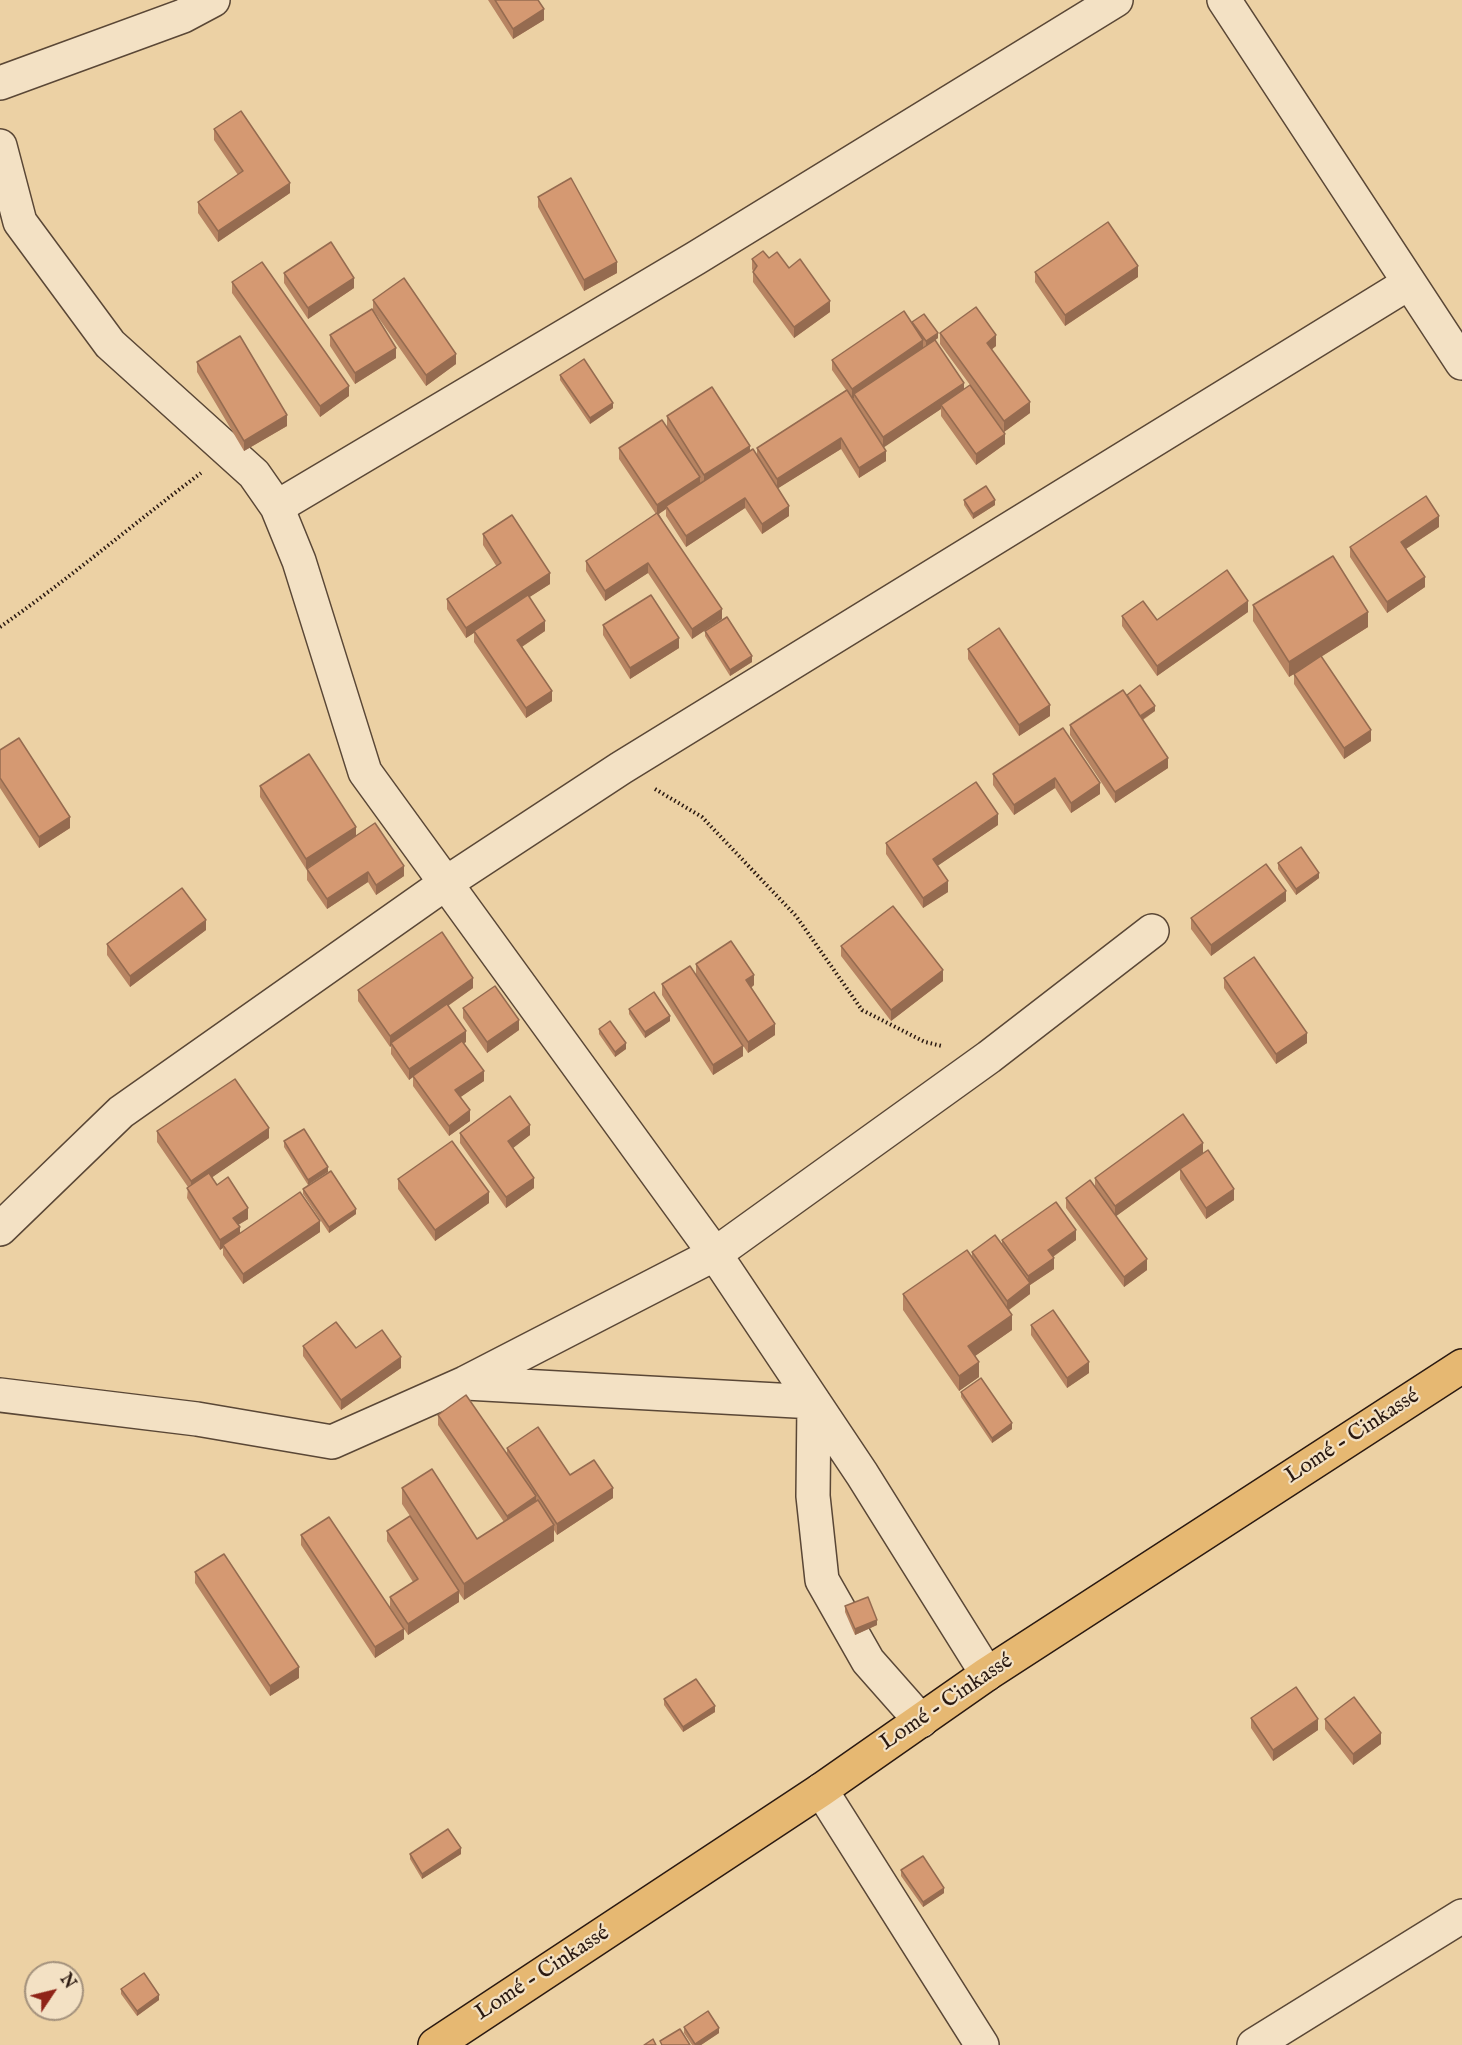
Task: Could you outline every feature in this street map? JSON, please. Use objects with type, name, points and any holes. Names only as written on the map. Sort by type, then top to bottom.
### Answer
[{"type":"highway","name":"Lomé - Cinkassé","points":[[435,2045],[821,1790],[987,1674],[1462,1366]]},
{"type":"street","points":[[0,83],[183,16],[213,0]]},
{"type":"street","points":[[278,507],[696,258],[1116,0]]},
{"type":"street","points":[[1224,0],[1462,363]]},
{"type":"street","points":[[0,146],[20,222],[110,344],[254,474],[278,507],[299,561],[365,772],[715,1254],[862,1474],[987,1674]]},
{"type":"street","points":[[0,1229],[121,1112],[446,883],[621,768],[1409,283]]},
{"type":"street","points":[[0,1395],[197,1419],[332,1442],[465,1383],[715,1254],[989,1057],[1152,931]]},
{"type":"street","points":[[465,1383],[814,1402]]},
{"type":"street","points":[[814,1402],[813,1496],[822,1580],[868,1661],[921,1721]]},
{"type":"street","points":[[821,1790],[982,2045]]},
{"type":"street","points":[[1254,2045],[1462,1916]]},
{"type":"path","points":[[0,627],[48,593],[230,451]]},
{"type":"path","points":[[621,768],[702,817],[796,916],[862,1010],[925,1042],[989,1057]]},
{"type":"building","points":[[495,0],[538,0],[544,9],[513,29]]},
{"type":"building","points":[[241,111],[290,183],[218,231],[198,202],[243,171],[214,129]]},
{"type":"building","points":[[571,178],[617,262],[584,280],[538,197]]},
{"type":"building","points":[[1108,222],[1138,266],[1065,315],[1035,272]]},
{"type":"building","points":[[331,242],[354,278],[308,308],[284,273]]},
{"type":"building","points":[[763,251],[769,258],[777,252],[789,268],[800,259],[830,301],[794,327],[753,272],[757,266],[752,259]]},
{"type":"building","points":[[262,262],[349,386],[320,406],[232,282]]},
{"type":"building","points":[[404,278],[456,354],[426,375],[373,300]]},
{"type":"building","points":[[976,307],[996,335],[987,343],[1030,402],[1004,421],[940,333]]},
{"type":"building","points":[[372,309],[396,348],[355,373],[330,335]]},
{"type":"building","points":[[904,311],[923,340],[852,389],[832,360]]},
{"type":"building","points":[[924,314],[938,333],[926,341],[912,322]]},
{"type":"building","points":[[240,336],[287,415],[244,441],[197,362]]},
{"type":"building","points":[[935,340],[964,383],[883,437],[854,394]]},
{"type":"building","points":[[584,359],[613,403],[590,418],[560,375]]},
{"type":"building","points":[[970,385],[1005,434],[976,454],[941,405]]},
{"type":"building","points":[[712,387],[750,446],[704,475],[667,416]]},
{"type":"building","points":[[847,390],[886,451],[859,468],[841,438],[777,479],[757,448]]},
{"type":"building","points":[[662,420],[700,477],[657,505],[619,448]]},
{"type":"building","points":[[753,449],[789,506],[762,524],[745,498],[686,536],[666,506]]},
{"type":"building","points":[[986,486],[995,500],[973,514],[964,500]]},
{"type":"building","points":[[1426,496],[1439,516],[1401,542],[1425,577],[1387,602],[1350,547]]},
{"type":"building","points":[[657,513],[722,609],[692,629],[648,563],[605,591],[586,561]]},
{"type":"building","points":[[512,515],[550,573],[466,628],[447,599],[501,563],[483,534]]},
{"type":"building","points":[[1333,556],[1368,612],[1289,662],[1253,605]]},
{"type":"building","points":[[1227,570],[1248,601],[1157,666],[1122,616],[1143,601],[1157,620]]},
{"type":"building","points":[[528,595],[545,621],[517,640],[552,691],[526,708],[474,631]]},
{"type":"building","points":[[651,595],[679,638],[630,668],[603,625]]},
{"type":"building","points":[[727,617],[752,656],[730,670],[705,631]]},
{"type":"building","points":[[999,628],[1050,705],[1019,725],[968,649]]},
{"type":"building","points":[[1321,656],[1371,730],[1344,748],[1294,674]]},
{"type":"building","points":[[1140,685],[1155,706],[1140,716],[1127,695]]},
{"type":"building","points":[[1123,690],[1168,758],[1115,792],[1070,725]]},
{"type":"building","points":[[1063,728],[1100,783],[1071,803],[1055,778],[1014,805],[993,774]]},
{"type":"building","points":[[19,738],[70,817],[39,837],[0,778],[0,750]]},
{"type":"building","points":[[309,754],[356,827],[306,859],[260,786]]},
{"type":"building","points":[[976,782],[998,814],[933,859],[948,881],[923,898],[886,843]]},
{"type":"building","points":[[375,823],[404,866],[376,885],[368,872],[327,899],[307,869]]},
{"type":"building","points":[[1301,847],[1319,873],[1296,889],[1278,863]]},
{"type":"building","points":[[1266,864],[1286,891],[1211,945],[1191,918]]},
{"type":"building","points":[[182,888],[206,920],[130,976],[107,944]]},
{"type":"building","points":[[893,906],[943,970],[891,1010],[841,946]]},
{"type":"building","points":[[442,932],[473,978],[390,1036],[358,990]]},
{"type":"building","points":[[731,941],[754,975],[746,980],[775,1024],[748,1042],[696,964]]},
{"type":"building","points":[[1254,957],[1307,1033],[1276,1054],[1224,978]]},
{"type":"building","points":[[690,966],[743,1046],[713,1065],[662,984]]},
{"type":"building","points":[[495,986],[519,1020],[487,1042],[463,1008]]},
{"type":"building","points":[[654,992],[670,1016],[645,1032],[629,1009]]},
{"type":"building","points":[[447,1004],[466,1031],[409,1069],[391,1043]]},
{"type":"building","points":[[610,1021],[626,1043],[615,1052],[599,1029]]},
{"type":"building","points":[[462,1041],[484,1071],[455,1090],[470,1110],[449,1126],[413,1076]]},
{"type":"building","points":[[235,1079],[269,1128],[191,1181],[157,1131]]},
{"type":"building","points":[[510,1096],[530,1125],[508,1141],[534,1178],[506,1197],[460,1133]]},
{"type":"building","points":[[1183,1114],[1203,1143],[1115,1206],[1095,1178]]},
{"type":"building","points":[[304,1129],[328,1167],[308,1180],[284,1141]]},
{"type":"building","points":[[452,1141],[489,1192],[435,1230],[398,1179]]},
{"type":"building","points":[[1208,1150],[1234,1189],[1206,1208],[1180,1169]]},
{"type":"building","points":[[331,1171],[356,1209],[329,1227],[303,1189]]},
{"type":"building","points":[[209,1173],[217,1185],[228,1177],[248,1208],[233,1218],[240,1227],[220,1240],[187,1188]]},
{"type":"building","points":[[1090,1180],[1147,1259],[1124,1277],[1066,1198]]},
{"type":"building","points":[[300,1192],[320,1221],[243,1274],[223,1245]]},
{"type":"building","points":[[1056,1202],[1076,1230],[1048,1250],[1054,1258],[1028,1276],[1002,1240]]},
{"type":"building","points":[[995,1235],[1030,1283],[1007,1301],[972,1252]]},
{"type":"building","points":[[967,1250],[1012,1315],[968,1346],[979,1362],[959,1376],[903,1294]]},
{"type":"building","points":[[1053,1310],[1089,1362],[1067,1378],[1031,1325]]},
{"type":"building","points":[[336,1322],[356,1348],[382,1330],[401,1357],[341,1400],[303,1346]]},
{"type":"building","points":[[981,1378],[1012,1423],[992,1438],[961,1392]]},
{"type":"building","points":[[466,1395],[536,1496],[507,1516],[438,1415]]},
{"type":"building","points":[[538,1427],[570,1475],[594,1460],[613,1488],[557,1524],[507,1448]]},
{"type":"building","points":[[432,1469],[477,1539],[538,1500],[554,1525],[464,1584],[402,1488]]},
{"type":"building","points":[[410,1516],[459,1591],[408,1624],[390,1597],[418,1579],[387,1531]]},
{"type":"building","points":[[329,1517],[404,1629],[375,1647],[301,1535]]},
{"type":"building","points":[[224,1554],[299,1667],[270,1686],[195,1572]]},
{"type":"building","points":[[868,1597],[877,1620],[855,1629],[845,1606]]},
{"type":"building","points":[[696,1679],[715,1706],[683,1727],[664,1699]]},
{"type":"building","points":[[1296,1687],[1318,1719],[1273,1750],[1251,1718]]},
{"type":"building","points":[[1354,1697],[1381,1733],[1353,1754],[1325,1719]]},
{"type":"building","points":[[448,1829],[461,1848],[422,1874],[410,1854]]},
{"type":"building","points":[[923,1856],[944,1888],[923,1902],[901,1870]]},
{"type":"building","points":[[144,1973],[159,1995],[137,2011],[121,1989]]},
{"type":"building","points":[[708,2011],[719,2028],[695,2044],[684,2027]]},
{"type":"building","points":[[680,2029],[690,2045],[662,2045],[660,2041]]},
{"type":"building","points":[[653,2039],[656,2045],[644,2045]]}]
